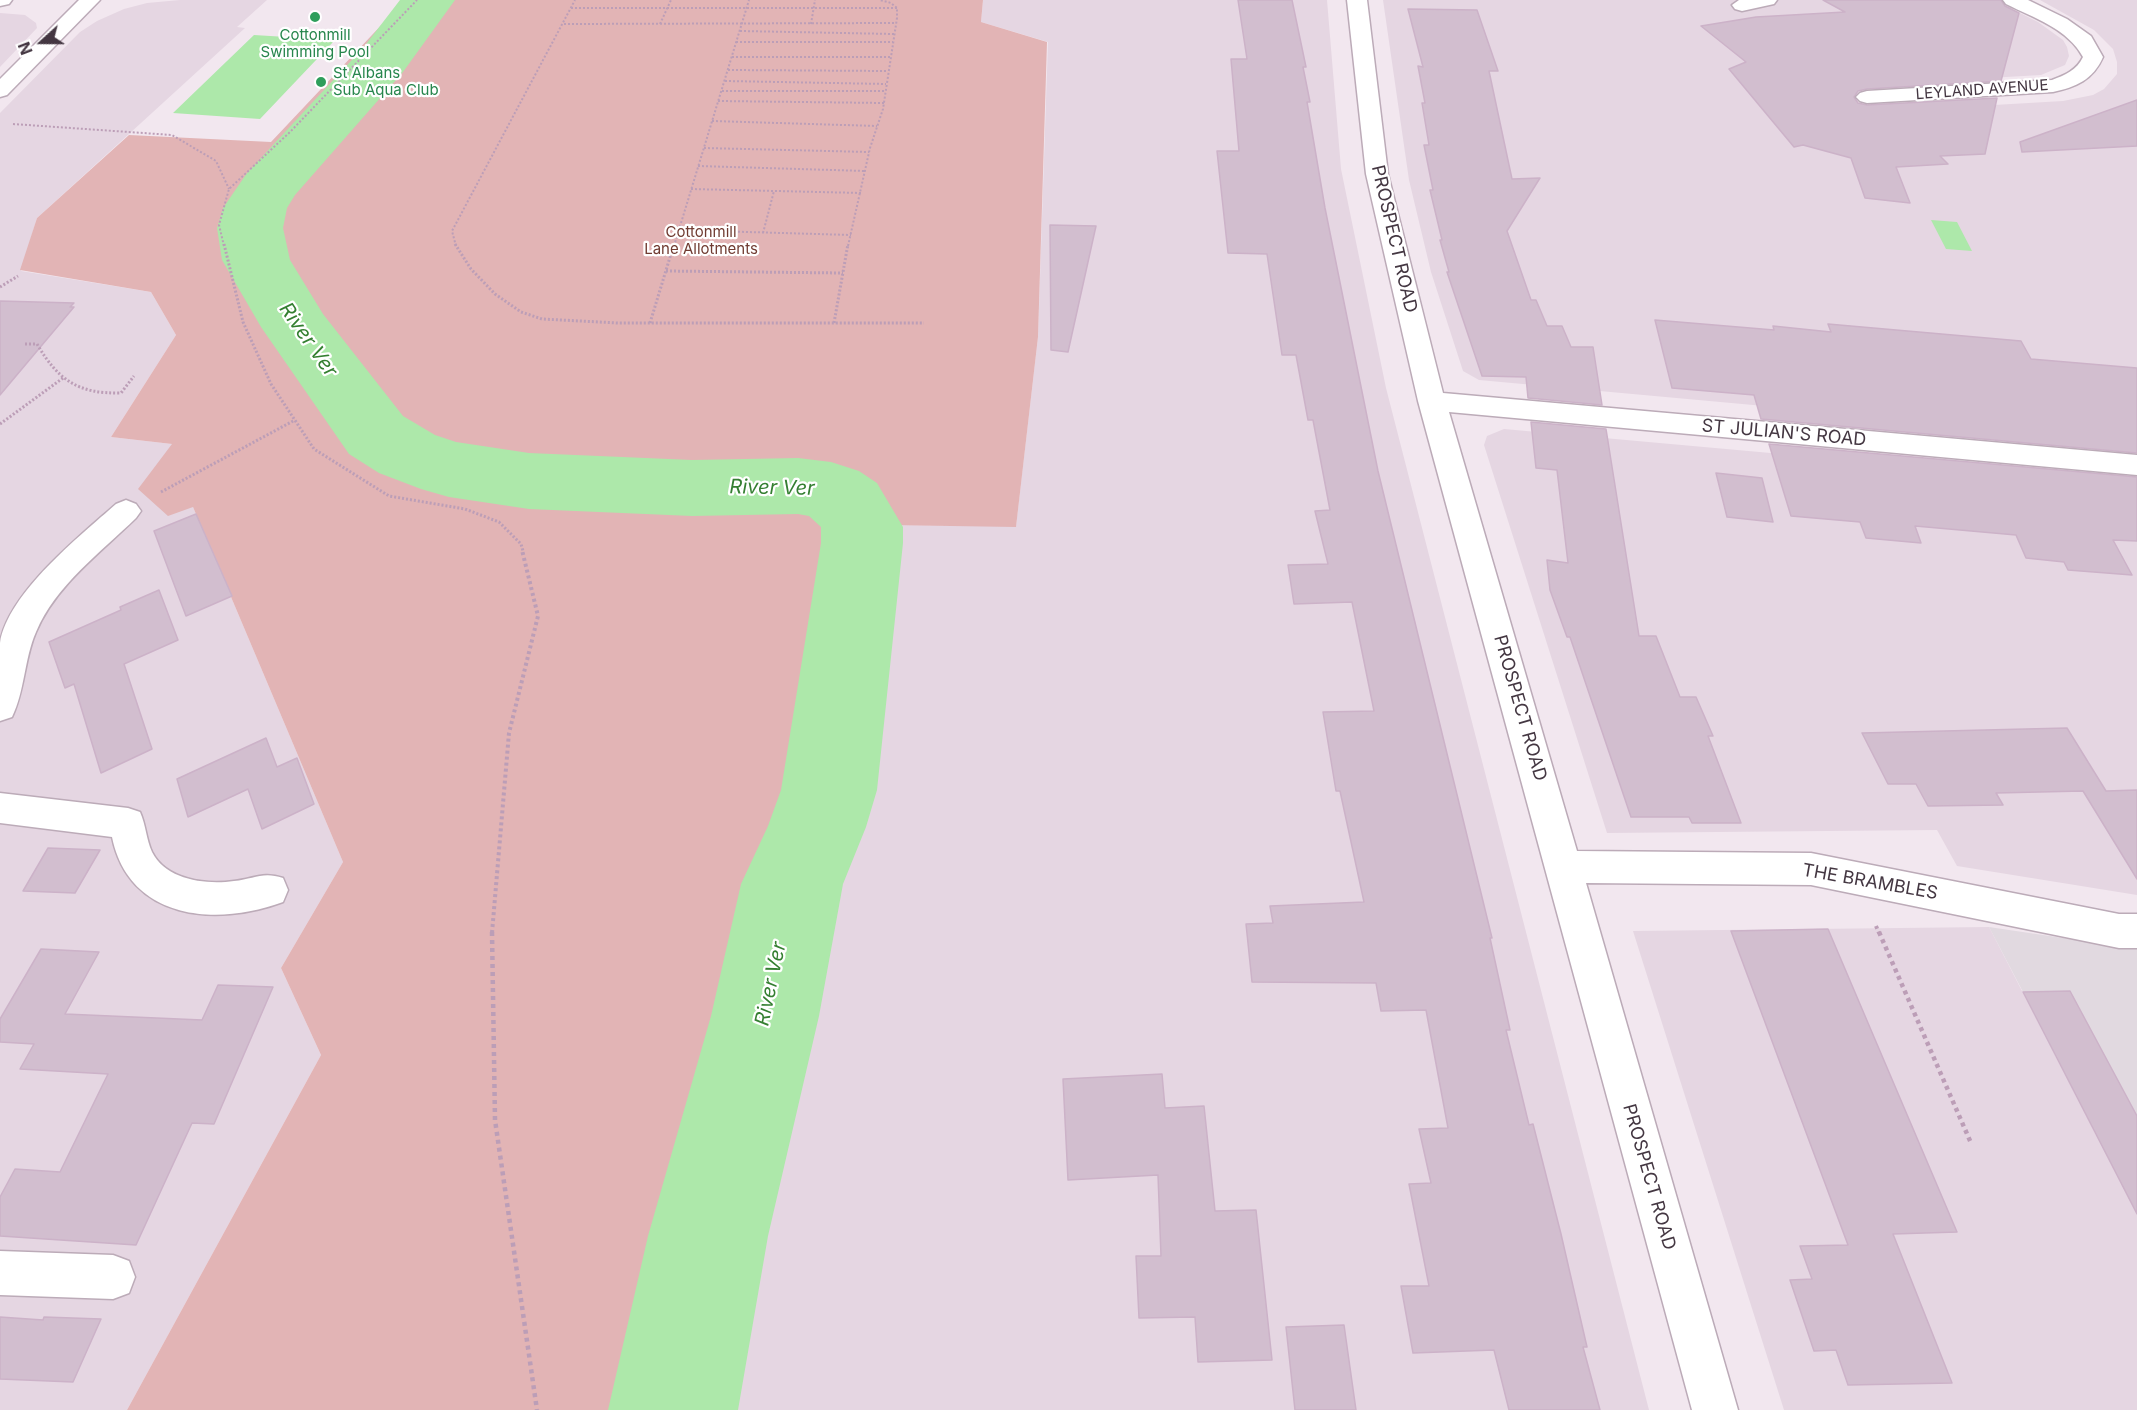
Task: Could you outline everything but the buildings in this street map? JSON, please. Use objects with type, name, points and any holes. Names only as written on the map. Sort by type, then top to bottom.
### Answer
[{"type":"street","points":[[0,91],[90,0]]},
{"type":"street","name":"PROSPECT ROAD","points":[[1357,0],[1377,174],[1432,401],[1714,1410]]},
{"type":"street","points":[[1742,5],[1767,0]]},
{"type":"street","name":"LEYLAND AVENUE","points":[[1867,97],[2053,86],[2076,79],[2090,66],[2093,57],[2084,40],[2060,23],[2013,0]]},
{"type":"street","name":"ST JULIAN'S ROAD","points":[[1432,401],[2137,465]]},
{"type":"street","points":[[0,707],[4,666],[39,597],[68,564],[126,511]]},
{"type":"street","points":[[0,808],[128,823],[132,845],[139,864],[157,882],[181,895],[226,899],[270,890]]},
{"type":"street","name":"THE BRAMBLES","points":[[1564,867],[1811,868],[2119,931],[2137,931]]},
{"type":"street","points":[[0,1273],[113,1277]]},
{"type":"path","points":[[417,0],[290,132],[229,189],[219,225],[243,322],[271,384],[314,449],[389,496],[465,509],[499,522],[521,544],[524,554],[538,615],[509,733],[492,928],[495,1120],[537,1410]]},
{"type":"path","points":[[575,0],[452,231],[453,240],[461,256],[488,287],[517,311],[534,318],[556,320],[611,324],[924,323]]},
{"type":"path","points":[[660,24],[671,0]]},
{"type":"path","points":[[650,323],[749,0]]},
{"type":"path","points":[[811,24],[815,0]]},
{"type":"path","points":[[880,0],[891,3],[897,8]]},
{"type":"path","points":[[572,8],[897,8]]},
{"type":"path","points":[[834,323],[869,152],[884,103],[897,8]]},
{"type":"path","points":[[564,24],[896,23]]},
{"type":"path","points":[[740,31],[894,34]]},
{"type":"path","points":[[807,42],[810,33]]},
{"type":"path","points":[[736,42],[893,42]]},
{"type":"path","points":[[732,57],[891,57]]},
{"type":"path","points":[[728,70],[888,71]]},
{"type":"path","points":[[725,81],[886,84]]},
{"type":"path","points":[[722,90],[885,92]]},
{"type":"path","points":[[786,101],[791,91]]},
{"type":"path","points":[[718,101],[884,103]]},
{"type":"path","points":[[712,121],[877,126]]},
{"type":"path","points":[[11,124],[172,135],[216,161],[229,189]]},
{"type":"path","points":[[704,148],[869,152]]},
{"type":"path","points":[[698,166],[866,171]]},
{"type":"path","points":[[691,189],[861,193]]},
{"type":"path","points":[[763,233],[774,191]]},
{"type":"path","points":[[678,230],[851,236]]},
{"type":"path","points":[[666,271],[843,273]]},
{"type":"path","points":[[0,287],[18,276]]},
{"type":"path","points":[[25,344],[37,344],[63,378],[90,390],[106,394],[121,393],[134,375]]},
{"type":"path","points":[[0,424],[63,378]]},
{"type":"path","points":[[126,511],[295,420]]},
{"type":"path","points":[[1858,878],[1879,935],[1971,1143]]},
{"type":"shaded area","points":[[180,0],[267,0],[237,27],[245,28],[37,218],[21,271],[151,292],[176,335],[111,437],[172,444],[193,507],[343,862],[281,968],[321,1055],[127,1410],[0,1410],[0,113],[80,32],[97,21],[124,9],[147,3]]},
{"type":"shaded area","points":[[983,0],[1327,0],[1341,169],[1386,388],[1649,1410],[707,1410],[746,1187],[778,1087],[803,929],[847,824],[885,525],[1016,526],[1038,337],[1048,42],[981,22]]},
{"type":"shaded area","points":[[1383,0],[1994,0],[2038,22],[2063,40],[2067,47],[2069,56],[2065,65],[2041,75],[1900,83],[1850,82],[1849,106],[1925,109],[2063,101],[2093,95],[2104,89],[2117,74],[2117,62],[2113,49],[2094,30],[2040,0],[2137,0],[2137,440],[1479,380],[1463,371],[1431,272],[1409,180]]},
{"type":"shaded area","points":[[0,13],[25,15],[36,23],[37,28],[0,67]]},
{"type":"shaded area","points":[[254,35],[335,40],[260,119],[173,113]]},
{"type":"shaded area","points":[[1931,220],[1957,222],[1972,251],[1946,249]]},
{"type":"shaded area","points":[[1504,429],[2137,486],[2137,895],[1957,866],[1937,830],[1607,833],[1484,445],[1487,436]]},
{"type":"shaded area","points":[[1989,927],[2137,1214],[2137,1410],[1784,1410],[1633,931]]},
{"type":"shaded area","points":[[1989,927],[2137,949],[2137,1214],[2023,992]]},
{"type":"green space","name":"Cottonmill Lane Allotments","points":[[405,0],[983,0],[981,22],[1047,42],[1038,337],[1016,527],[885,525],[847,824],[803,929],[778,1087],[746,1187],[707,1410],[127,1410],[321,1055],[281,968],[343,862],[193,507],[168,516],[138,489],[172,444],[111,437],[176,335],[151,292],[20,270],[37,218],[129,135],[271,142]]},
{"type":"waterway","name":"River Ver","points":[[428,0],[383,60],[269,186],[255,208],[250,228],[256,260],[296,327],[376,435],[407,454],[449,469],[529,481],[692,488],[798,486],[831,491],[849,504],[862,527],[862,543],[829,790],[817,827],[792,884],[765,1016],[708,1236],[673,1410]]},
{"type":"place","name":"Cottonmill Swimming Pool","points":[[315,17]]},
{"type":"place","name":"St Albans Sub Aqua Club","points":[[321,82]]}]
